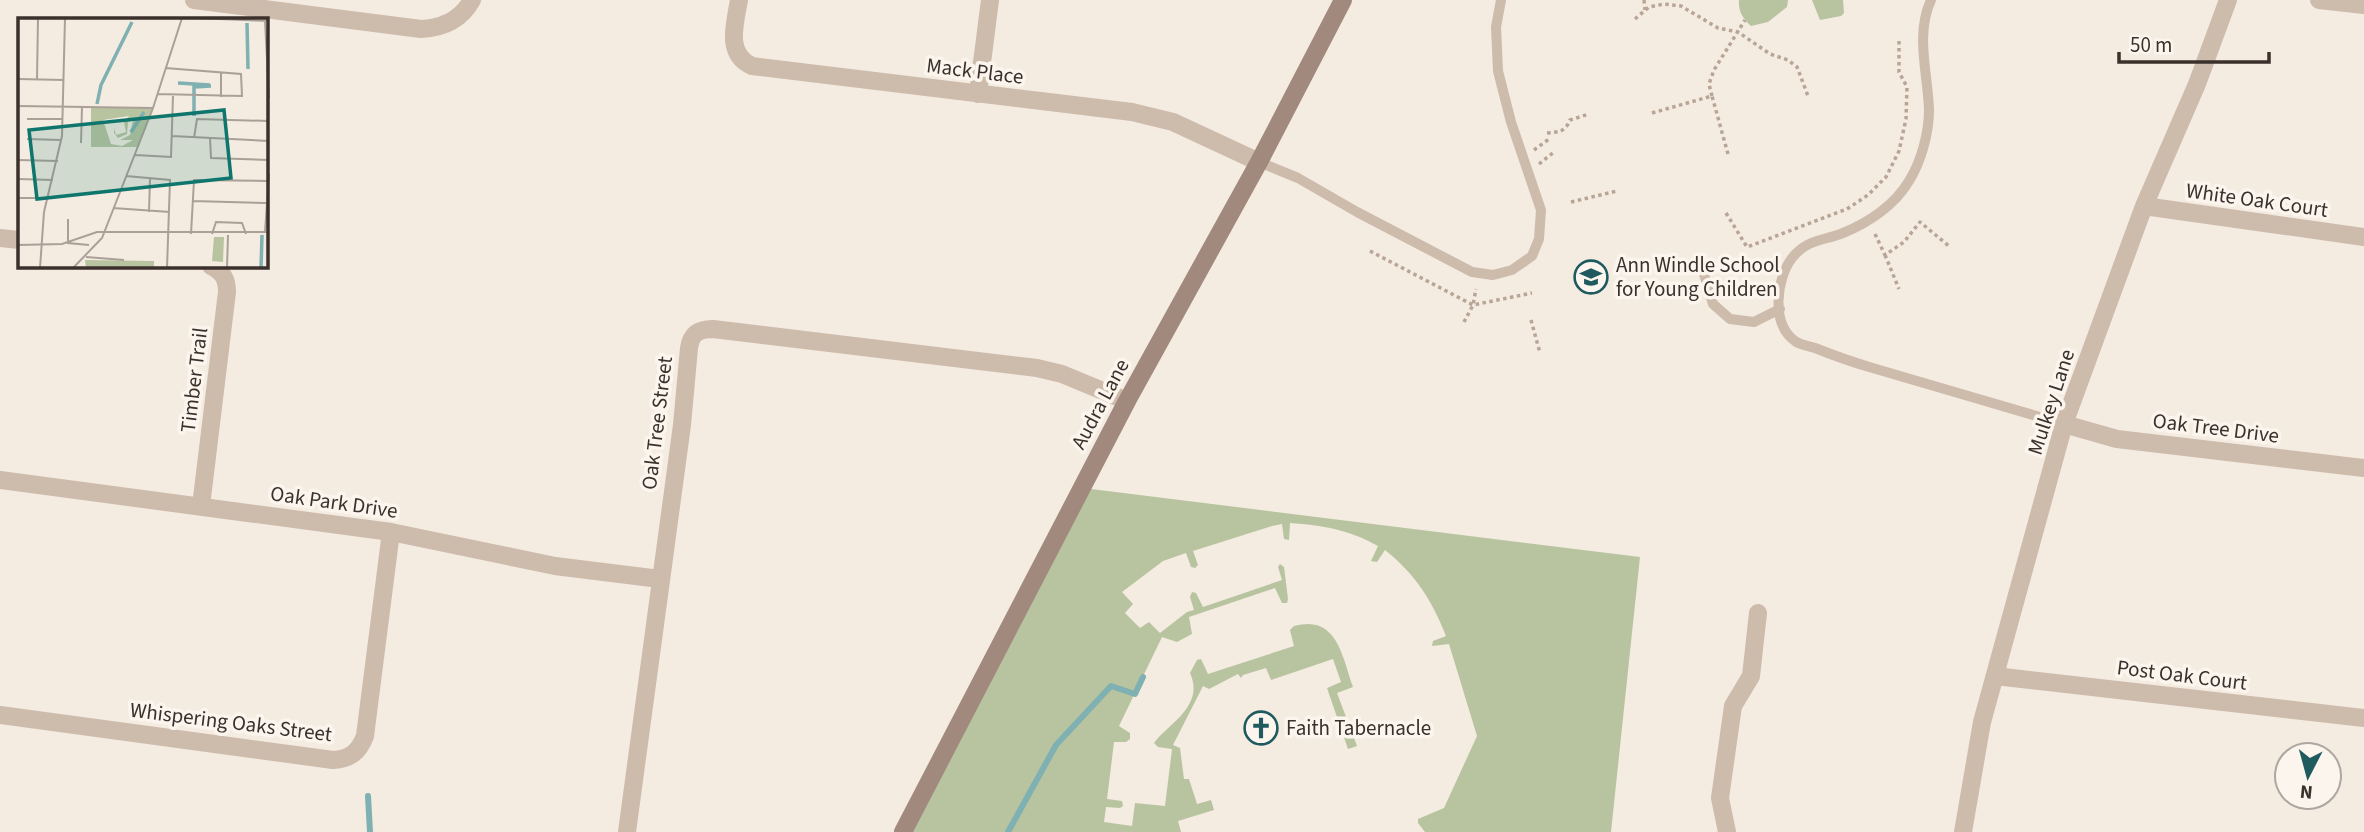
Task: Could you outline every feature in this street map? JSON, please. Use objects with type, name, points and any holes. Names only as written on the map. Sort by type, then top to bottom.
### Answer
[{"type":"street","points":[[194,0],[421,29],[440,27],[457,18],[472,0]]},
{"type":"street","name":"Mack Place","points":[[738,0],[735,48],[740,59],[752,66],[1118,110],[1160,118],[1259,162]]},
{"type":"street","points":[[978,94],[990,0]]},
{"type":"street","name":"Audra Lane","points":[[903,832],[1126,401],[1259,162],[1343,0]]},
{"type":"street","name":"Mulkey Lane","points":[[1963,832],[1982,722],[2064,424],[2144,206],[2197,84],[2228,0]]},
{"type":"street","points":[[2319,0],[2364,5]]},
{"type":"street","name":"White Oak Court","points":[[2144,206],[2364,237]]},
{"type":"street","points":[[0,238],[18,240]]},
{"type":"street","name":"Timber Trail","points":[[201,506],[227,292],[226,279],[222,272],[215,268]]},
{"type":"street","name":"Oak Tree Street","points":[[627,832],[682,425],[689,344],[693,335],[701,330],[720,330],[1037,368],[1062,374],[1126,401]]},
{"type":"street","name":"Oak Tree Drive","points":[[2064,424],[2117,439],[2364,468]]},
{"type":"street","name":"Oak Park Drive","points":[[0,480],[391,532],[555,566],[660,579]]},
{"type":"street","name":"Whispering Oaks Street","points":[[0,715],[333,760],[348,757],[360,748],[365,736],[391,532]]},
{"type":"street","points":[[1727,832],[1720,798],[1733,706],[1751,676],[1758,613]]},
{"type":"street","name":"Post Oak Court","points":[[1995,676],[2364,718]]},
{"type":"lane","points":[[1259,162],[1298,178],[1472,272],[1493,275],[1512,270],[1532,256],[1539,239],[1541,210],[1511,122],[1498,71],[1496,27],[1501,0]]},
{"type":"lane","points":[[1931,0],[1924,20],[1923,52],[1929,112],[1926,138],[1909,182],[1894,200],[1874,217],[1843,233],[1813,241],[1793,257],[1782,278],[1777,302],[1785,327],[1795,341],[1851,361],[2064,424]]},
{"type":"lane","points":[[1702,267],[1713,304],[1730,319],[1754,323],[1780,309]]},
{"type":"path","points":[[1644,0],[1645,10]]},
{"type":"path","points":[[1635,19],[1645,10],[1674,2],[1718,28],[1738,32],[1770,54],[1788,60],[1797,67],[1808,96]]},
{"type":"path","points":[[1728,154],[1709,84],[1714,70],[1745,20]]},
{"type":"path","points":[[1727,213],[1747,247],[1847,209],[1868,195],[1886,177],[1899,151],[1906,119],[1907,87],[1899,72],[1899,40]]},
{"type":"path","points":[[1652,113],[1712,96]]},
{"type":"path","points":[[1547,133],[1562,132],[1570,120],[1589,114]]},
{"type":"path","points":[[1571,202],[1617,191]]},
{"type":"path","points":[[1885,255],[1904,242],[1920,222],[1950,247]]},
{"type":"path","points":[[1874,232],[1899,289]]},
{"type":"path","points":[[1370,251],[1473,306],[1532,292]]},
{"type":"path","points":[[1464,322],[1473,306],[1476,289]]},
{"type":"path","points":[[1531,320],[1540,353]]},
{"type":"green space","points":[[1739,0],[1788,0],[1787,7],[1768,22],[1751,26],[1742,15]]},
{"type":"green space","points":[[1812,0],[1843,0],[1844,13],[1820,20]]},
{"type":"green space","points":[[1083,488],[1640,557],[1611,832],[1425,832],[1418,819],[1444,808],[1477,736],[1449,644],[1432,646],[1433,641],[1446,636],[1441,623],[1414,578],[1385,550],[1377,562],[1371,561],[1378,546],[1367,540],[1336,529],[1290,523],[1289,540],[1284,539],[1282,524],[1272,526],[1193,551],[1198,565],[1195,568],[1191,567],[1186,553],[1163,561],[1122,592],[1133,604],[1125,613],[1140,628],[1149,622],[1160,633],[1187,612],[1194,610],[1190,597],[1192,592],[1196,593],[1203,607],[1282,580],[1278,567],[1280,564],[1284,567],[1288,599],[1287,603],[1282,603],[1275,588],[1189,617],[1192,634],[1177,642],[1162,637],[1119,726],[1130,733],[1130,739],[1126,742],[1114,742],[1107,799],[1122,801],[1123,806],[1106,807],[1104,822],[1132,826],[1135,803],[1165,806],[1172,749],[1158,747],[1154,743],[1189,704],[1193,695],[1190,673],[1197,660],[1201,659],[1208,674],[1294,646],[1290,630],[1294,626],[1320,626],[1336,640],[1353,687],[1337,693],[1357,746],[1348,749],[1327,688],[1341,682],[1333,659],[1271,680],[1266,668],[1241,678],[1238,674],[1209,689],[1203,686],[1173,745],[1180,748],[1184,779],[1189,779],[1197,804],[1211,800],[1214,810],[1178,821],[1181,832],[903,832]]},
{"type":"waterway","points":[[1008,832],[1056,745],[1111,686],[1135,694],[1143,677]]},
{"type":"waterway","points":[[368,796],[370,832]]},
{"type":"place","name":"Ann Windle School for Young Children","points":[[1591,277]]},
{"type":"place","name":"Faith Tabernacle","points":[[1261,728]]}]
